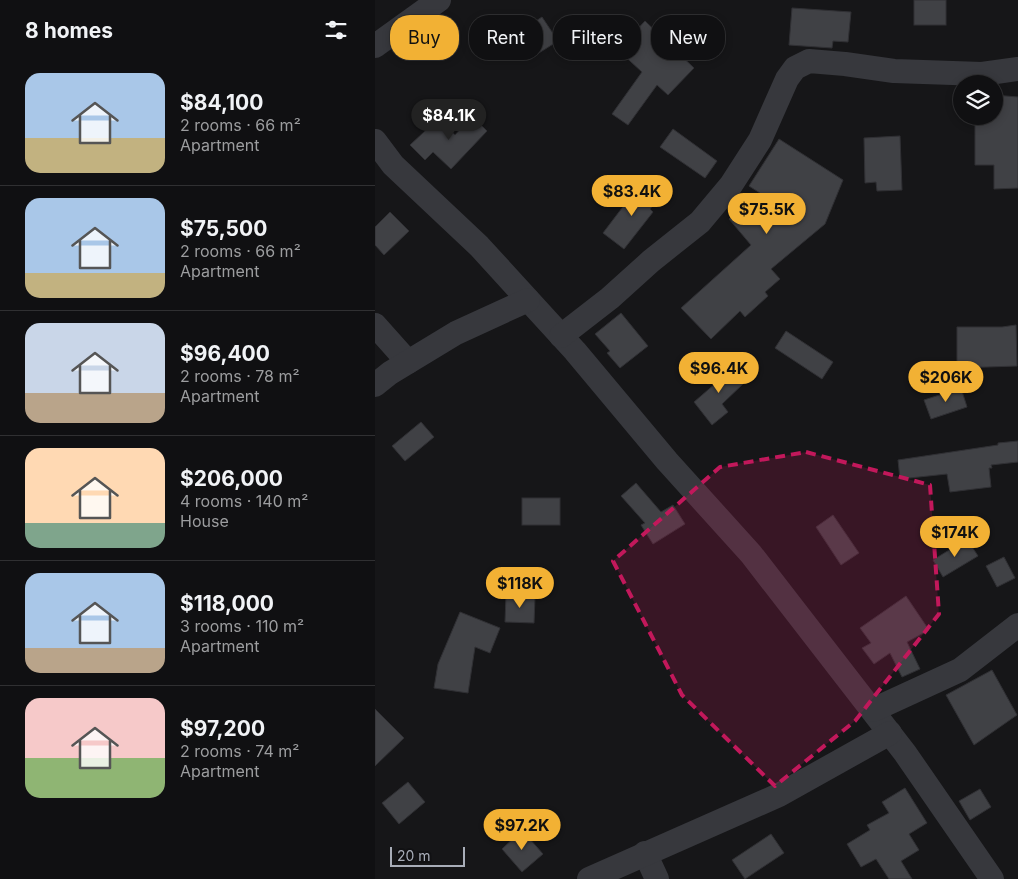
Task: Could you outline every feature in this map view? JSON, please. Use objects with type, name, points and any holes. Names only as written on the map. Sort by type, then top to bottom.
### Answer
[{"type":"street","points":[[375,46],[439,0]]},
{"type":"street","points":[[561,336],[610,298],[651,261],[700,222],[731,185],[760,140],[787,79],[795,68],[809,62],[845,64],[894,72],[982,74],[1018,69]]},
{"type":"street","points":[[375,141],[393,165],[479,246],[561,336],[667,460],[751,554],[890,732],[992,879]]},
{"type":"street","points":[[375,384],[456,333],[528,300]]},
{"type":"street","points":[[375,325],[408,362]]},
{"type":"street","points":[[873,710],[960,670],[1018,625]]},
{"type":"street","points":[[589,879],[779,795],[890,732]]},
{"type":"street","points":[[645,853],[657,879]]},
{"type":"highlighted area","points":[[806,452],[930,485],[939,614],[855,721],[775,786],[682,695],[613,561],[720,467]]},
{"type":"building","points":[[914,0],[946,0],[946,25],[914,25]]},
{"type":"building","points":[[792,8],[851,12],[848,42],[833,41],[832,48],[789,45]]},
{"type":"building","points":[[543,18],[553,34],[553,44],[543,50]]},
{"type":"building","points":[[645,21],[651,27],[651,60],[686,60],[694,68],[668,95],[657,85],[628,125],[612,114],[642,72],[629,60],[641,60],[641,25]]},
{"type":"building","points":[[1003,96],[1018,97],[1018,188],[994,189],[994,165],[975,165],[975,125],[1003,125]]},
{"type":"building","points":[[472,116],[487,131],[451,169],[433,152],[425,160],[410,145],[439,118],[455,135]]},
{"type":"building","points":[[673,129],[717,161],[705,178],[660,147]]},
{"type":"building","points":[[900,136],[902,190],[877,191],[876,182],[865,183],[864,138]]},
{"type":"building","points":[[779,139],[843,180],[825,224],[771,269],[780,279],[765,292],[768,296],[745,317],[740,311],[711,339],[681,308],[751,245],[729,219],[760,193],[749,186]]},
{"type":"building","points":[[645,184],[660,198],[650,209],[653,212],[624,249],[603,233],[622,208]]},
{"type":"building","points":[[390,212],[409,231],[384,255],[375,245],[375,227]]},
{"type":"building","points":[[621,313],[648,346],[620,368],[607,353],[610,351],[595,334]]},
{"type":"building","points":[[1016,325],[1017,366],[957,368],[957,327],[1002,327]]},
{"type":"building","points":[[786,331],[833,362],[822,379],[775,348]]},
{"type":"building","points":[[725,363],[744,383],[722,404],[728,412],[712,425],[694,402],[716,383],[710,377]]},
{"type":"building","points":[[961,388],[967,407],[931,419],[924,400]]},
{"type":"building","points":[[421,422],[434,437],[405,461],[392,446]]},
{"type":"building","points":[[1018,441],[1018,462],[991,465],[992,468],[989,468],[991,487],[950,492],[947,474],[900,479],[898,460]]},
{"type":"building","points":[[636,483],[661,512],[673,505],[685,524],[653,544],[641,525],[645,523],[621,496]]},
{"type":"building","points":[[522,498],[560,498],[560,525],[522,525]]},
{"type":"building","points":[[833,515],[859,553],[841,565],[816,527]]},
{"type":"building","points":[[967,539],[978,556],[943,577],[933,560]]},
{"type":"building","points":[[1004,557],[1015,578],[997,587],[986,566]]},
{"type":"building","points":[[506,595],[535,597],[534,623],[505,622]]},
{"type":"building","points":[[906,596],[929,630],[907,642],[920,669],[902,677],[890,653],[874,664],[862,648],[871,643],[860,628]]},
{"type":"building","points":[[460,612],[500,628],[490,653],[475,647],[468,693],[434,688],[438,664]]},
{"type":"building","points":[[992,670],[1017,715],[974,745],[946,695]]},
{"type":"building","points":[[375,709],[404,738],[375,766]]},
{"type":"building","points":[[408,782],[425,802],[399,824],[382,803]]},
{"type":"building","points":[[905,788],[927,823],[909,834],[919,850],[901,861],[912,879],[889,879],[876,859],[861,867],[847,844],[870,830],[867,825],[889,813],[882,802]]},
{"type":"building","points":[[980,789],[991,807],[970,820],[959,801]]},
{"type":"building","points":[[522,830],[543,854],[522,872],[502,849]]},
{"type":"building","points":[[771,834],[784,853],[745,879],[732,860]]}]
